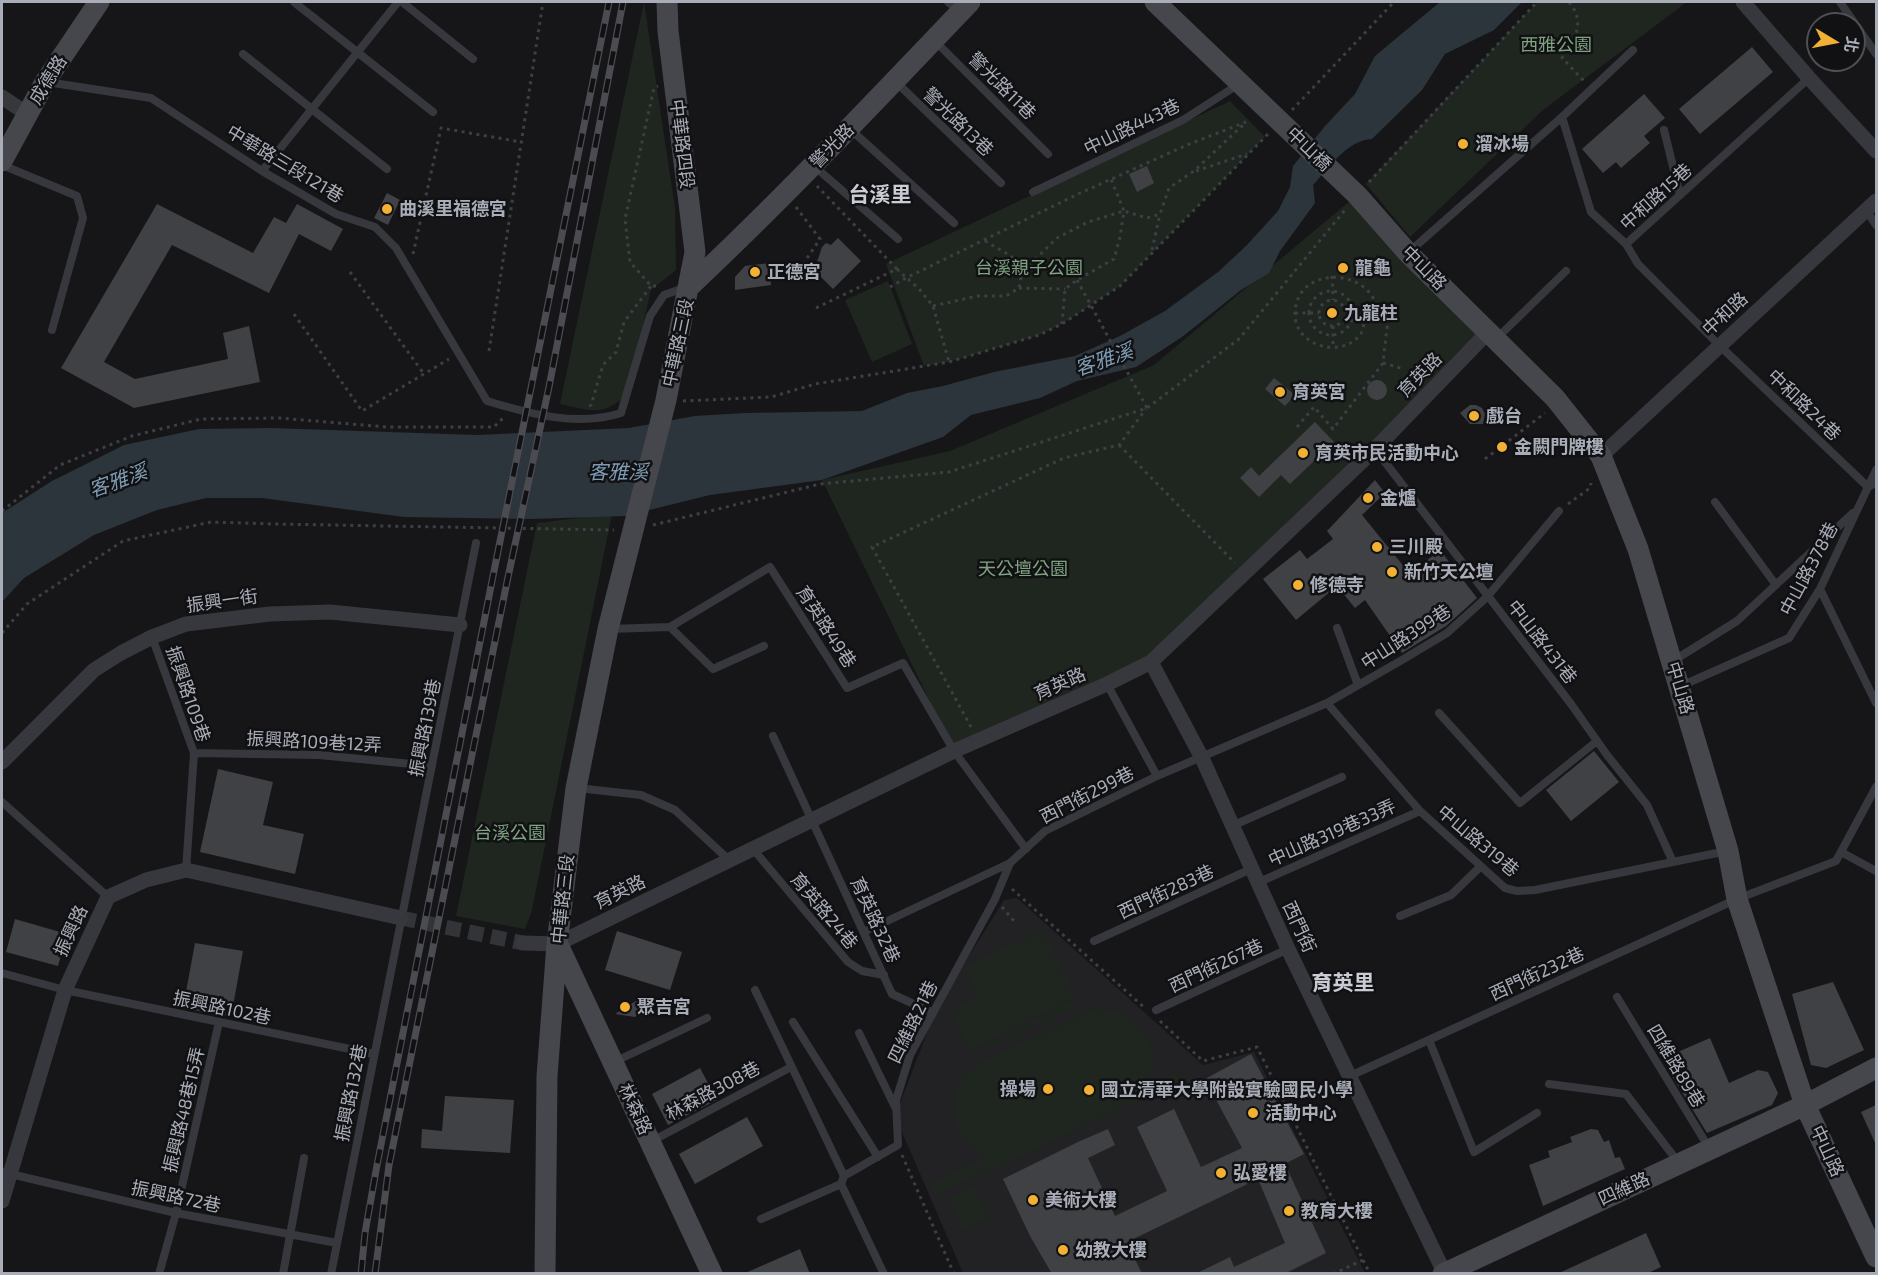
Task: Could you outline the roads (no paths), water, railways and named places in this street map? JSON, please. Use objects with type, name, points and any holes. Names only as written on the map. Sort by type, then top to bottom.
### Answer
[{"type":"street","name":"成德路","points":[[2,163],[45,82],[99,2]]},
{"type":"street","name":"中華路四段","points":[[667,2],[669,42],[695,252],[690,286]]},
{"type":"street","points":[[1155,2],[1240,83]]},
{"type":"street","points":[[1743,2],[1876,152]]},
{"type":"street","name":"警光路","points":[[690,286],[786,194],[896,81],[934,40],[959,5]]},
{"type":"street","name":"中山橋","points":[[1240,83],[1357,195]]},
{"type":"street","points":[[2,97],[27,114]]},
{"type":"street","name":"中山路","points":[[1357,195],[1408,253],[1559,403],[1601,456],[1638,549],[1728,851],[1737,899],[1805,1105],[1872,1236],[1876,1257]]},
{"type":"street","name":"中和路","points":[[1601,456],[1872,206]]},
{"type":"street","name":"中華路三段","points":[[545,1274],[547,1076],[557,944],[576,788],[608,629],[666,400],[690,286]]},
{"type":"street","name":"育英路","points":[[557,944],[954,751],[1107,684],[1151,662],[1492,335]]},
{"type":"street","name":"振興一街","points":[[2,762],[94,670],[152,636],[186,624],[282,613],[330,612],[460,625]]},
{"type":"street","name":"西門街","points":[[1151,662],[1202,758],[1288,949],[1444,1273]]},
{"type":"street","name":"振興路","points":[[2,1201],[6,1173],[65,990],[108,897],[146,880],[186,870],[401,918]]},
{"type":"street","points":[[523,944],[557,944]]},
{"type":"street","name":"林森路","points":[[557,944],[712,1274]]},
{"type":"street","points":[[552,1019],[560,1000],[567,995],[585,1004]]},
{"type":"street","name":"四維路","points":[[1444,1273],[1805,1105],[1876,1068]]},
{"type":"lane","points":[[294,2],[433,112]]},
{"type":"lane","points":[[262,171],[400,2],[473,59]]},
{"type":"lane","points":[[1840,2],[1876,54]]},
{"type":"lane","name":"警光路11巷","points":[[934,40],[1048,154]]},
{"type":"lane","points":[[1408,253],[1562,117],[1633,50]]},
{"type":"lane","points":[[243,54],[387,169]]},
{"type":"lane","name":"中和路15巷","points":[[1720,346],[1638,264],[1626,244],[1809,78]]},
{"type":"lane","name":"警光路13巷","points":[[896,81],[1001,183]]},
{"type":"lane","name":"中華路三段121巷","points":[[45,82],[151,98],[262,171],[336,214],[375,227],[396,248],[487,401],[512,409],[571,419],[606,418],[621,413],[650,316],[664,294],[690,286]]},
{"type":"lane","name":"中山路443巷","points":[[1032,192],[1183,120],[1240,83]]},
{"type":"lane","points":[[1562,117],[1591,212],[1626,244]]},
{"type":"lane","points":[[849,128],[954,224]]},
{"type":"lane","points":[[1664,130],[1680,195]]},
{"type":"lane","points":[[2,163],[77,196],[83,218],[52,330]]},
{"type":"lane","points":[[809,170],[898,239]]},
{"type":"lane","points":[[1872,206],[1876,225]]},
{"type":"lane","points":[[1492,335],[1566,271]]},
{"type":"lane","name":"中和路24巷","points":[[1720,346],[1868,487]]},
{"type":"lane","name":"中山路431巷","points":[[1375,449],[1647,805],[1673,862]]},
{"type":"lane","name":"中山路378巷","points":[[1680,687],[1789,638],[1820,589],[1876,471]]},
{"type":"lane","points":[[1868,487],[1876,483]]},
{"type":"lane","points":[[1715,502],[1776,585]]},
{"type":"lane","points":[[1672,662],[1737,621],[1857,509]]},
{"type":"lane","name":"中山路399巷","points":[[1202,758],[1327,703],[1447,633],[1487,597],[1559,511]]},
{"type":"lane","name":"振興路139巷","points":[[401,918],[476,543]]},
{"type":"lane","name":"育英路49巷","points":[[670,627],[770,567],[847,688],[903,663],[954,751]]},
{"type":"lane","points":[[1820,589],[1876,703]]},
{"type":"lane","points":[[608,629],[670,627],[713,669],[764,646]]},
{"type":"lane","points":[[1337,628],[1358,685]]},
{"type":"lane","name":"振興路109巷","points":[[152,636],[194,753],[186,870]]},
{"type":"lane","points":[[1107,684],[1157,776]]},
{"type":"lane","name":"中山路319巷","points":[[1327,703],[1420,811],[1505,888],[1517,891],[1535,890],[1728,851]]},
{"type":"lane","points":[[1439,713],[1520,803],[1597,741]]},
{"type":"lane","name":"育英路32巷","points":[[773,736],[892,994],[931,1012]]},
{"type":"lane","points":[[954,751],[1026,849]]},
{"type":"lane","name":"振興路109巷12弄","points":[[194,753],[319,755],[432,766]]},
{"type":"lane","name":"西門街299巷","points":[[864,932],[1010,863],[1045,831],[1157,776],[1202,758]]},
{"type":"lane","points":[[1232,826],[1342,777]]},
{"type":"lane","points":[[576,788],[641,795],[675,810],[729,860]]},
{"type":"lane","points":[[1876,788],[1841,852],[1876,870]]},
{"type":"lane","points":[[2,802],[108,897]]},
{"type":"lane","name":"中山路319巷33弄","points":[[1254,876],[1420,811]]},
{"type":"lane","name":"育英路24巷","points":[[753,849],[848,962],[862,971],[884,975]]},
{"type":"lane","name":"西門街232巷","points":[[1350,1076],[1737,899],[1836,861],[1841,852]]},
{"type":"lane","name":"四維路21巷","points":[[878,1157],[898,1145],[895,1107],[910,1055],[931,1012],[995,899],[1010,863]]},
{"type":"lane","points":[[1400,916],[1451,895],[1480,867]]},
{"type":"lane","name":"西門街283巷","points":[[1094,941],[1254,876]]},
{"type":"lane","name":"振興路132巷","points":[[331,1274],[401,918]]},
{"type":"lane","name":"西門街267巷","points":[[1154,1011],[1288,949]]},
{"type":"lane","name":"振興路102巷","points":[[2,973],[65,990],[374,1054]]},
{"type":"lane","points":[[755,990],[884,1274]]},
{"type":"lane","name":"四維路89巷","points":[[1617,998],[1710,1149]]},
{"type":"lane","points":[[613,1063],[707,1018]]},
{"type":"lane","name":"振興路48巷15弄","points":[[159,1274],[176,1213],[219,1022]]},
{"type":"lane","points":[[761,1219],[843,1180],[878,1157],[793,1022]]},
{"type":"lane","points":[[859,1033],[895,1107]]},
{"type":"lane","points":[[1429,1040],[1474,1152],[1537,1113]]},
{"type":"lane","name":"林森路308巷","points":[[650,1142],[791,1067]]},
{"type":"lane","points":[[1549,1084],[1626,1094],[1679,1164]]},
{"type":"lane","points":[[283,1274],[304,1158]]},
{"type":"lane","name":"振興路72巷","points":[[6,1173],[176,1213],[337,1243]]},
{"type":"water","name":"客雅溪","points":[[1440,2],[1522,2],[1494,30],[1445,54],[1422,90],[1372,139],[1354,144],[1332,163],[1313,185],[1315,203],[1280,251],[1269,273],[1241,290],[1182,337],[1136,367],[1077,381],[1040,398],[971,415],[943,437],[822,480],[710,495],[625,516],[531,519],[404,517],[262,498],[206,498],[157,510],[94,535],[24,578],[2,602],[2,513],[52,481],[124,445],[199,429],[271,428],[477,435],[629,428],[695,416],[862,411],[907,393],[1075,356],[1120,336],[1165,311],[1218,272],[1246,246],[1278,211],[1290,187],[1293,166],[1325,126],[1355,94],[1375,56]]},
{"type":"tunnel","points":[[401,918],[523,943]]},
{"type":"railway","points":[[361,1274],[365,1233],[377,1165],[609,2]]},
{"type":"railway","points":[[375,1274],[389,1165],[508,577],[549,387],[623,2]]},
{"type":"place","name":"溜冰場","points":[[1463,144]]},
{"type":"place","name":"曲溪里福德宮","points":[[387,209]]},
{"type":"place","name":"龍龜","points":[[1343,268]]},
{"type":"place","name":"正德宮","points":[[755,272]]},
{"type":"place","name":"九龍柱","points":[[1332,313]]},
{"type":"place","name":"育英宮","points":[[1280,392]]},
{"type":"place","name":"戲台","points":[[1474,416]]},
{"type":"place","name":"金闕門牌樓","points":[[1502,447]]},
{"type":"place","name":"育英市民活動中心","points":[[1303,453]]},
{"type":"place","name":"金爐","points":[[1368,498]]},
{"type":"place","name":"三川殿","points":[[1377,547]]},
{"type":"place","name":"新竹天公壇","points":[[1392,572]]},
{"type":"place","name":"修德寺","points":[[1298,585]]},
{"type":"place","name":"聚吉宮","points":[[625,1007]]},
{"type":"place","name":"操場","points":[[1048,1089]]},
{"type":"place","name":"國立清華大學附設實驗國民小學","points":[[1089,1090]]},
{"type":"place","name":"活動中心","points":[[1253,1113]]},
{"type":"place","name":"弘愛樓","points":[[1221,1173]]},
{"type":"place","name":"美術大樓","points":[[1033,1200]]},
{"type":"place","name":"教育大樓","points":[[1289,1211]]},
{"type":"place","name":"幼教大樓","points":[[1063,1250]]},
{"type":"district","name":"台溪里","points":[[880,195]]},
{"type":"district","name":"育英里","points":[[1343,983]]},
{"type":"park label","name":"西雅公園","points":[[1556,45]]},
{"type":"park label","name":"台溪親子公園","points":[[1029,268]]},
{"type":"park label","name":"天公壇公園","points":[[1023,569]]},
{"type":"park label","name":"台溪公園","points":[[510,833]]}]
